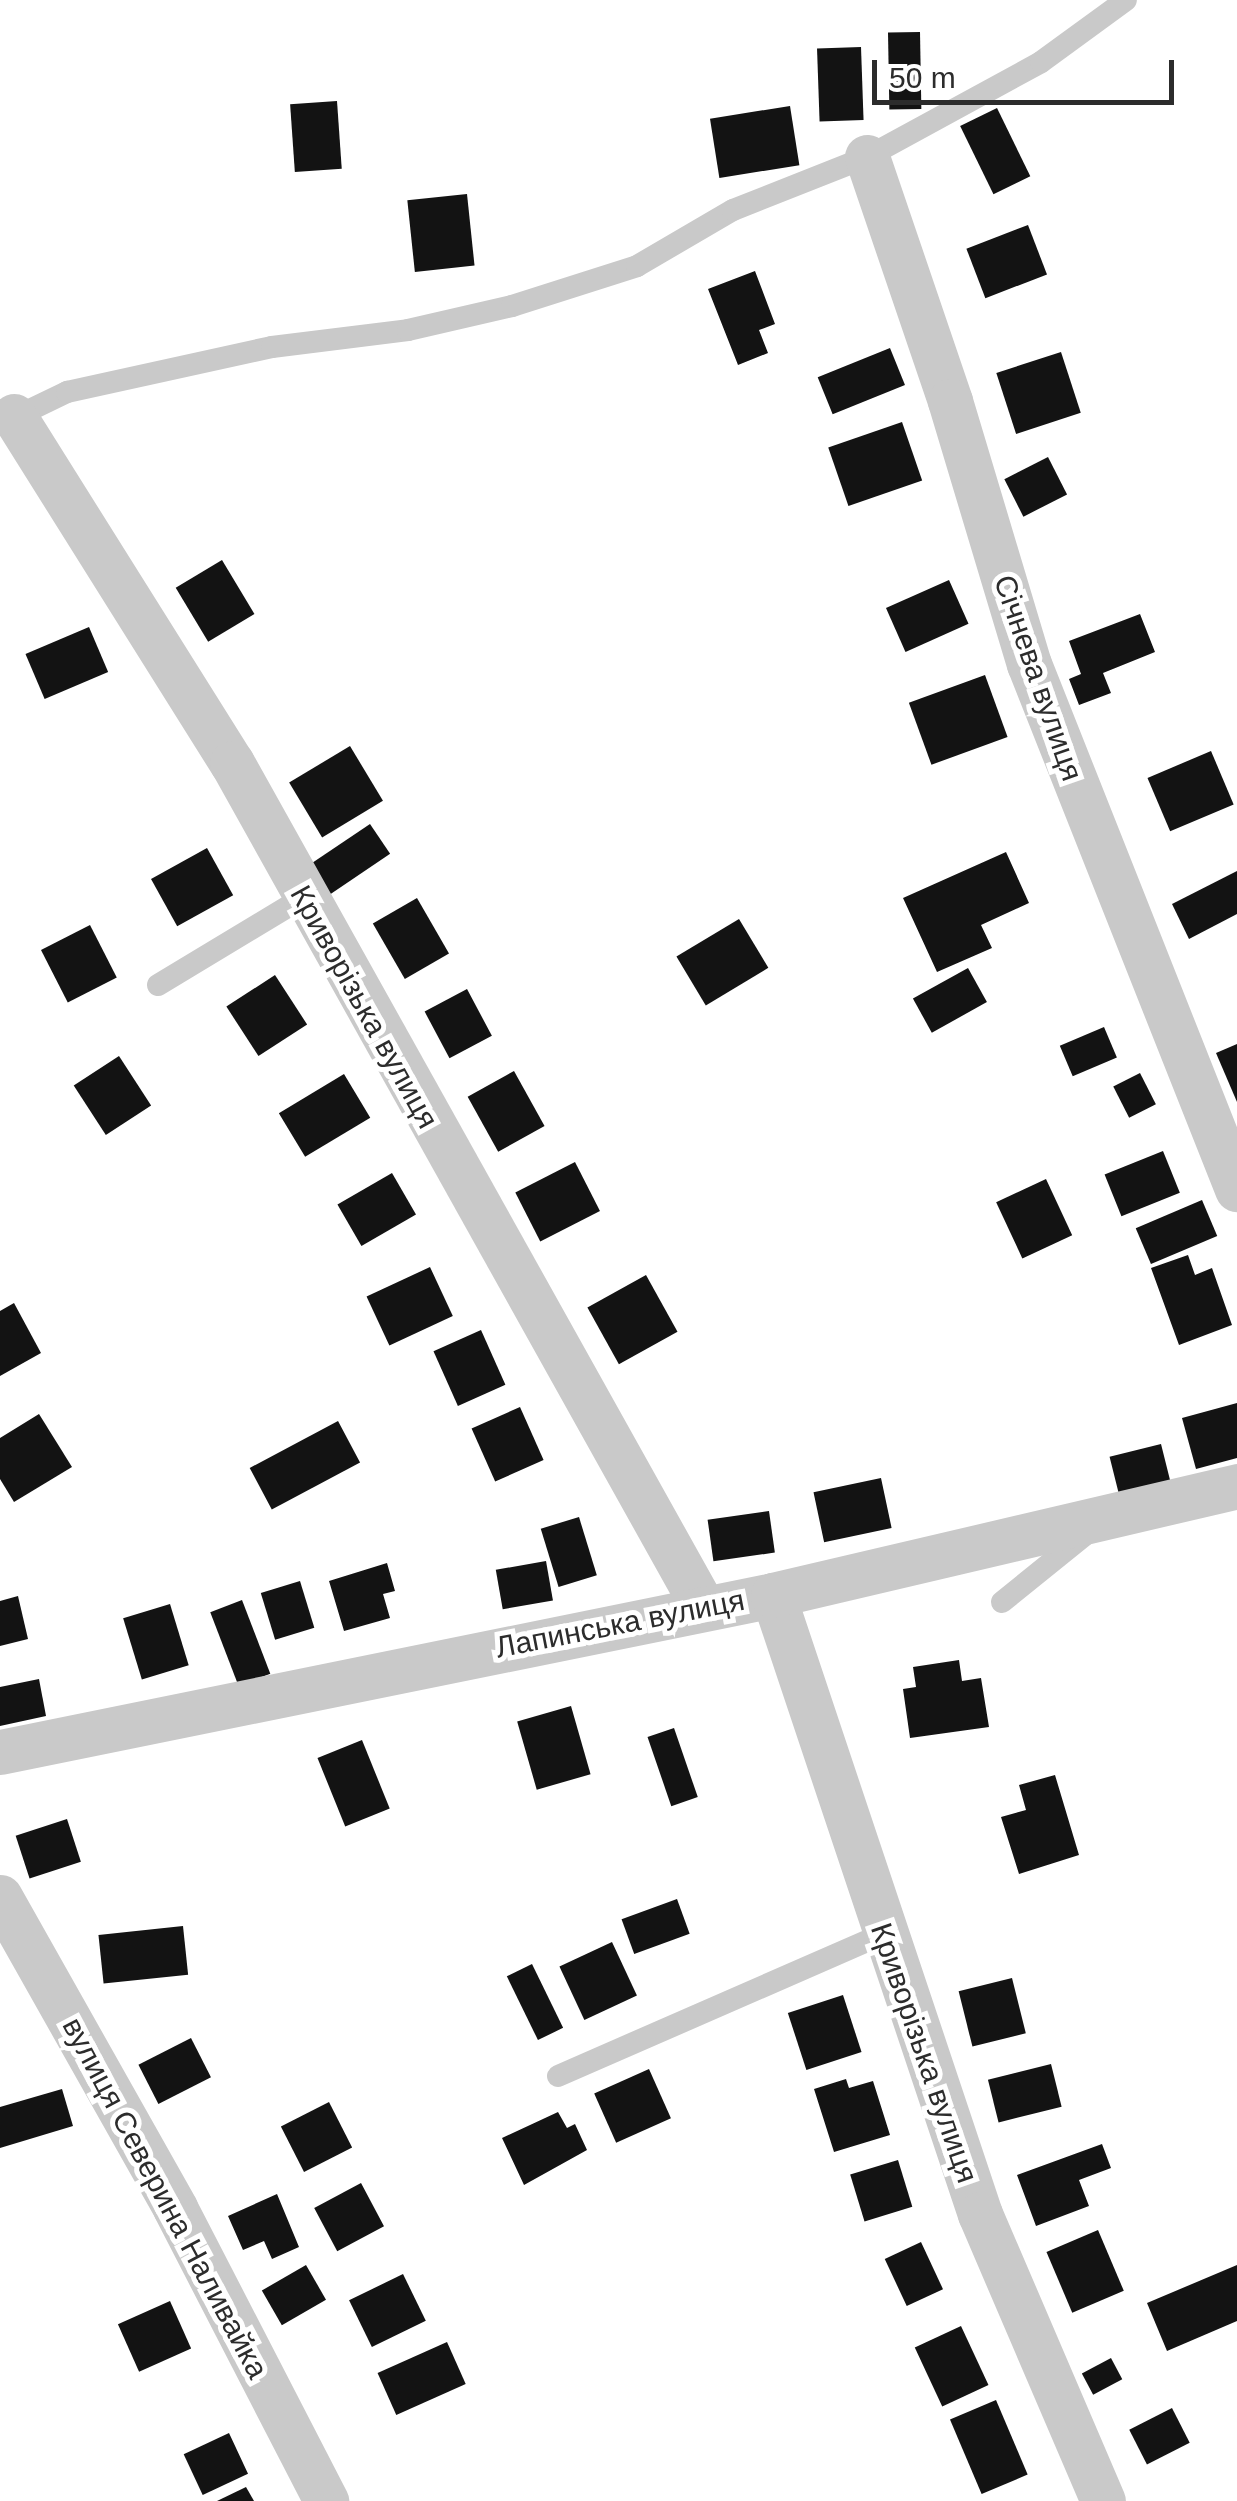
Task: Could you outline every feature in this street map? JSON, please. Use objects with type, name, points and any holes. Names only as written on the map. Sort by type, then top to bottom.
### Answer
[{"type":"street","name":"Січнева вулиця","points":[[867,157],[950,400],[1029,664],[1237,1189]]},
{"type":"street","name":"Криворізька вулиця","points":[[7,421],[232,763],[302,898],[702,1605]]},
{"type":"street","name":"Лапинська вулиця","points":[[0,1752],[702,1605],[773,1595],[1100,1522],[1237,1486]]},
{"type":"street","name":"Криворізька вулиця","points":[[773,1595],[883,1934],[980,2214],[1102,2501]]},
{"type":"street","name":"вулиця Северина Наливайка","points":[[0,1897],[175,2208],[326,2501]]},
{"type":"lane","points":[[7,421],[104,384],[512,306],[637,266],[733,210],[867,157],[1041,62],[1126,0]]},
{"type":"lane","points":[[158,985],[302,898]]},
{"type":"lane","points":[[1002,1602],[1100,1522]]},
{"type":"lane","points":[[558,2076],[883,1934]]},
{"type":"building","points":[[920,32],[921,109],[889,110],[888,33]]},
{"type":"building","points":[[861,47],[864,120],[820,121],[817,49]]},
{"type":"building","points":[[337,101],[342,169],[295,172],[290,104]]},
{"type":"building","points":[[790,106],[799,165],[719,178],[710,119]]},
{"type":"building","points":[[997,108],[1030,176],[993,194],[960,126]]},
{"type":"building","points":[[467,194],[475,266],[415,272],[407,200]]},
{"type":"building","points":[[1028,225],[1047,274],[985,298],[966,249]]},
{"type":"building","points":[[755,271],[775,324],[759,330],[768,353],[738,365],[708,289]]},
{"type":"building","points":[[890,348],[905,385],[833,414],[818,377]]},
{"type":"building","points":[[1061,352],[1081,413],[1016,434],[996,373]]},
{"type":"building","points":[[902,422],[922,481],[848,506],[828,447]]},
{"type":"building","points":[[1048,457],[1067,494],[1023,517],[1004,479]]},
{"type":"building","points":[[222,560],[254,614],[208,642],[176,588]]},
{"type":"building","points":[[949,580],[969,624],[905,652],[886,608]]},
{"type":"building","points":[[1140,614],[1155,652],[1103,673],[1111,693],[1079,705],[1069,679],[1081,674],[1069,641]]},
{"type":"building","points":[[89,627],[108,672],[45,699],[25,654]]},
{"type":"building","points":[[985,675],[1008,737],[931,765],[909,703]]},
{"type":"building","points":[[350,746],[383,801],[322,837],[289,783]]},
{"type":"building","points":[[1211,751],[1234,804],[1170,831],[1147,778]]},
{"type":"building","points":[[370,824],[390,854],[325,897],[305,868]]},
{"type":"building","points":[[207,848],[233,895],[177,926],[151,879]]},
{"type":"building","points":[[1006,852],[1029,903],[981,925],[992,948],[937,972],[903,898]]},
{"type":"building","points":[[1237,871],[1237,914],[1189,939],[1172,904]]},
{"type":"building","points":[[417,898],[449,953],[405,979],[373,924]]},
{"type":"building","points":[[739,919],[768,968],[706,1005],[676,957]]},
{"type":"building","points":[[90,925],[117,978],[68,1003],[41,950]]},
{"type":"building","points":[[968,968],[987,1002],[932,1033],[913,999]]},
{"type":"building","points":[[275,975],[307,1024],[258,1056],[226,1007]]},
{"type":"building","points":[[467,989],[492,1036],[450,1058],[425,1012]]},
{"type":"building","points":[[1104,1027],[1117,1057],[1073,1076],[1060,1046]]},
{"type":"building","points":[[1237,1044],[1237,1102],[1216,1053]]},
{"type":"building","points":[[119,1056],[151,1105],[106,1135],[74,1085]]},
{"type":"building","points":[[514,1071],[545,1126],[498,1152],[468,1097]]},
{"type":"building","points":[[1140,1073],[1156,1104],[1129,1118],[1113,1087]]},
{"type":"building","points":[[344,1074],[370,1118],[305,1157],[279,1113]]},
{"type":"building","points":[[1163,1151],[1180,1193],[1121,1216],[1105,1175]]},
{"type":"building","points":[[575,1162],[600,1211],[540,1241],[515,1192]]},
{"type":"building","points":[[392,1173],[416,1215],[361,1246],[337,1204]]},
{"type":"building","points":[[1046,1179],[1072,1235],[1022,1258],[996,1202]]},
{"type":"building","points":[[1202,1200],[1217,1236],[1151,1264],[1136,1228]]},
{"type":"building","points":[[1188,1255],[1195,1275],[1212,1268],[1232,1325],[1179,1345],[1151,1268]]},
{"type":"building","points":[[430,1267],[453,1316],[389,1346],[367,1297]]},
{"type":"building","points":[[646,1275],[678,1332],[619,1364],[587,1307]]},
{"type":"building","points":[[14,1303],[41,1353],[0,1376],[0,1311]]},
{"type":"building","points":[[481,1330],[505,1385],[458,1406],[433,1351]]},
{"type":"building","points":[[1237,1403],[1237,1458],[1196,1469],[1182,1418]]},
{"type":"building","points":[[520,1407],[544,1460],[495,1482],[472,1429]]},
{"type":"building","points":[[39,1414],[72,1467],[14,1502],[0,1479],[0,1438]]},
{"type":"building","points":[[338,1421],[360,1462],[272,1509],[250,1468]]},
{"type":"building","points":[[1161,1444],[1171,1485],[1120,1498],[1110,1457]]},
{"type":"building","points":[[881,1478],[892,1528],[824,1542],[814,1492]]},
{"type":"building","points":[[769,1511],[775,1553],[713,1561],[708,1520]]},
{"type":"building","points":[[579,1517],[597,1575],[559,1587],[541,1529]]},
{"type":"building","points":[[546,1561],[553,1600],[503,1609],[496,1570]]},
{"type":"building","points":[[387,1563],[395,1591],[383,1594],[390,1618],[344,1631],[329,1581]]},
{"type":"building","points":[[300,1581],[314,1628],[275,1640],[261,1593]]},
{"type":"building","points":[[18,1596],[28,1639],[0,1646],[0,1601]]},
{"type":"building","points":[[242,1600],[270,1674],[239,1686],[210,1612]]},
{"type":"building","points":[[170,1604],[189,1665],[142,1680],[123,1618]]},
{"type":"building","points":[[959,1660],[962,1681],[981,1678],[989,1727],[910,1738],[903,1689],[916,1687],[913,1667]]},
{"type":"building","points":[[39,1679],[46,1716],[0,1726],[0,1687]]},
{"type":"building","points":[[571,1706],[591,1774],[537,1790],[517,1721]]},
{"type":"building","points":[[674,1728],[698,1797],[671,1806],[648,1737]]},
{"type":"building","points":[[362,1740],[390,1809],[345,1827],[317,1758]]},
{"type":"building","points":[[1055,1775],[1079,1855],[1019,1874],[1001,1817],[1026,1810],[1019,1785]]},
{"type":"building","points":[[67,1819],[81,1862],[30,1878],[16,1836]]},
{"type":"building","points":[[677,1899],[690,1934],[634,1954],[622,1919]]},
{"type":"building","points":[[183,1926],[188,1975],[104,1984],[98,1935]]},
{"type":"building","points":[[612,1942],[637,1995],[584,2020],[559,1967]]},
{"type":"building","points":[[532,1964],[563,2028],[538,2040],[507,1976]]},
{"type":"building","points":[[1012,1978],[1026,2033],[972,2047],[959,1991]]},
{"type":"building","points":[[843,1995],[862,2052],[806,2070],[788,2013]]},
{"type":"building","points":[[191,2038],[211,2077],[158,2104],[138,2065]]},
{"type":"building","points":[[1051,2064],[1062,2107],[999,2122],[988,2080]]},
{"type":"building","points":[[649,2069],[671,2118],[616,2143],[594,2093]]},
{"type":"building","points":[[846,2079],[849,2088],[873,2081],[890,2135],[834,2152],[814,2089]]},
{"type":"building","points":[[62,2089],[73,2126],[0,2148],[0,2107]]},
{"type":"building","points":[[329,2102],[352,2147],[304,2172],[281,2127]]},
{"type":"building","points":[[558,2112],[567,2128],[575,2124],[587,2150],[524,2185],[502,2138]]},
{"type":"building","points":[[1102,2144],[1111,2168],[1079,2180],[1089,2206],[1036,2226],[1017,2175]]},
{"type":"building","points":[[898,2160],[912,2207],[865,2221],[850,2175]]},
{"type":"building","points":[[361,2183],[384,2226],[337,2251],[314,2208]]},
{"type":"building","points":[[277,2194],[299,2247],[272,2259],[264,2241],[243,2250],[228,2216]]},
{"type":"building","points":[[1098,2230],[1124,2291],[1072,2313],[1046,2252]]},
{"type":"building","points":[[921,2242],[943,2289],[907,2306],[885,2259]]},
{"type":"building","points":[[306,2265],[326,2300],[282,2325],[262,2290]]},
{"type":"building","points":[[1237,2265],[1237,2321],[1167,2351],[1147,2303]]},
{"type":"building","points":[[403,2274],[426,2321],[372,2347],[349,2300]]},
{"type":"building","points":[[170,2301],[191,2349],[139,2372],[118,2324]]},
{"type":"building","points":[[961,2326],[988,2385],[942,2406],[915,2348]]},
{"type":"building","points":[[447,2342],[466,2384],[396,2415],[378,2373]]},
{"type":"building","points":[[1111,2358],[1122,2379],[1093,2395],[1082,2373]]},
{"type":"building","points":[[996,2400],[1028,2475],[982,2494],[950,2420]]},
{"type":"building","points":[[1172,2408],[1190,2443],[1147,2465],[1129,2430]]},
{"type":"building","points":[[229,2433],[248,2474],[203,2495],[184,2454]]},
{"type":"building","points":[[246,2487],[254,2501],[217,2501]]}]
